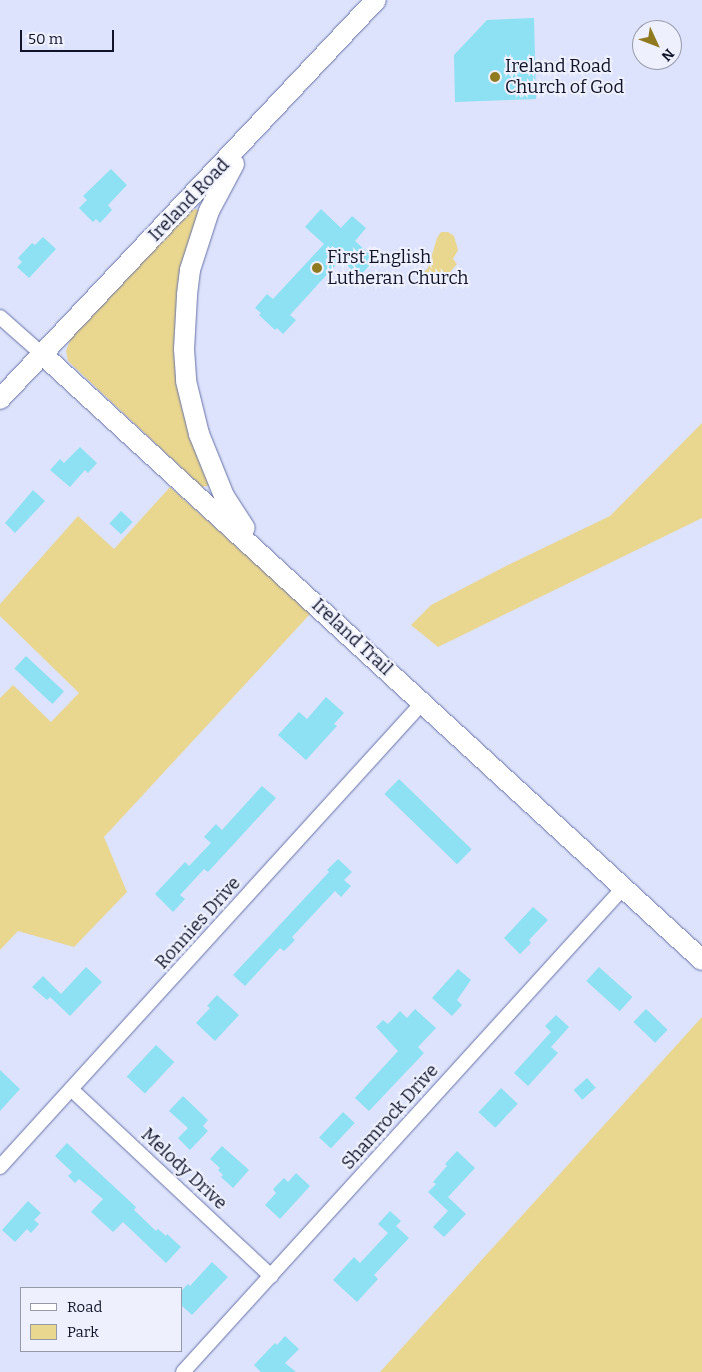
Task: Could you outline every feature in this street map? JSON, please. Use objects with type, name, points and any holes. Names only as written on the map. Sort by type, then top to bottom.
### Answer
[{"type":"main road","name":"Ireland Road","points":[[0,399],[376,0]]},
{"type":"main road","points":[[258,127],[226,176],[209,211],[199,240],[186,296],[184,349],[191,405],[211,467],[236,515],[269,560]]},
{"type":"main road","name":"Ireland Trail","points":[[42,354],[269,560],[702,960]]},
{"type":"street","name":"Ireland Trail","points":[[0,317],[42,354]]},
{"type":"street","name":"Ronnies Drive","points":[[0,1167],[422,703]]},
{"type":"street","name":"Shamrock Drive","points":[[183,1372],[624,887]]},
{"type":"street","name":"Melody Drive","points":[[71,1089],[271,1276]]},
{"type":"green space","points":[[195,209],[199,210],[177,307],[212,485],[202,487],[68,361],[66,351],[71,338],[189,212]]},
{"type":"green space","points":[[441,232],[448,232],[454,236],[458,250],[453,259],[457,264],[438,286],[423,273],[428,268],[437,238]]},
{"type":"green space","points":[[702,423],[702,518],[438,647],[411,625],[431,605],[506,566],[610,516]]},
{"type":"green space","points":[[170,487],[311,613],[104,837],[127,892],[74,947],[18,931],[0,950],[0,698],[13,685],[51,722],[79,693],[0,616],[0,604],[78,516],[114,549]]},
{"type":"green space","points":[[702,1017],[702,1372],[380,1372]]},
{"type":"building","name":"Ireland Road Church of God","points":[[534,18],[536,99],[455,102],[454,55],[487,20]]},
{"type":"building","points":[[111,169],[127,185],[108,205],[112,210],[100,223],[96,219],[93,222],[79,208],[87,200],[83,196]]},
{"type":"building","name":"First English Lutheran Church","points":[[321,209],[341,228],[352,216],[366,228],[355,241],[375,259],[359,277],[341,259],[290,315],[296,320],[283,334],[277,328],[275,330],[259,315],[261,313],[255,308],[267,294],[273,299],[324,244],[305,227]]},
{"type":"building","points":[[43,237],[56,249],[29,278],[17,267],[22,262],[18,258],[32,243],[35,245]]},
{"type":"building","points":[[80,447],[97,463],[88,473],[85,470],[70,487],[50,470],[60,459],[64,463]]},
{"type":"building","points":[[33,490],[45,501],[15,533],[5,523]]},
{"type":"building","points":[[121,511],[133,522],[121,534],[109,523]]},
{"type":"building","points":[[26,656],[64,691],[52,704],[14,668]]},
{"type":"building","points":[[326,697],[344,713],[334,724],[337,726],[306,760],[278,735],[299,712],[307,719]]},
{"type":"building","points":[[399,779],[472,849],[457,864],[384,794]]},
{"type":"building","points":[[262,786],[276,798],[208,872],[204,869],[180,895],[185,899],[173,912],[155,894],[185,862],[189,866],[211,843],[204,837],[216,824],[222,830]]},
{"type":"building","points":[[338,859],[352,872],[344,880],[351,886],[341,897],[335,891],[292,937],[295,940],[284,951],[280,948],[245,986],[233,975],[329,872],[327,870]]},
{"type":"building","points":[[533,907],[548,920],[529,940],[531,943],[520,954],[504,938]]},
{"type":"building","points":[[86,967],[102,982],[70,1016],[50,997],[47,1000],[32,987],[43,976],[61,994]]},
{"type":"building","points":[[599,967],[632,997],[620,1011],[586,981]]},
{"type":"building","points":[[458,969],[471,980],[457,1000],[462,1005],[452,1016],[432,998]]},
{"type":"building","points":[[217,995],[239,1015],[215,1041],[196,1023],[210,1008],[207,1006]]},
{"type":"building","points":[[415,1009],[436,1028],[418,1047],[424,1053],[369,1111],[355,1098],[398,1051],[376,1027],[383,1020],[388,1024],[400,1011],[407,1018]]},
{"type":"building","points":[[646,1009],[668,1030],[655,1043],[633,1022]]},
{"type":"building","points":[[556,1015],[569,1027],[551,1047],[558,1053],[528,1086],[514,1073],[551,1032],[545,1026]]},
{"type":"building","points":[[156,1045],[174,1062],[145,1093],[127,1076]]},
{"type":"building","points":[[0,1070],[20,1089],[0,1111]]},
{"type":"building","points":[[587,1078],[596,1088],[582,1100],[574,1090]]},
{"type":"building","points":[[501,1088],[518,1104],[495,1128],[478,1112]]},
{"type":"building","points":[[183,1096],[208,1120],[203,1126],[208,1131],[190,1150],[178,1138],[188,1128],[169,1111]]},
{"type":"building","points":[[343,1112],[355,1123],[331,1149],[319,1138]]},
{"type":"building","points":[[67,1143],[136,1207],[134,1210],[156,1231],[158,1229],[166,1236],[167,1234],[181,1247],[166,1263],[123,1222],[113,1232],[91,1212],[103,1199],[79,1179],[75,1183],[68,1176],[72,1172],[55,1156]]},
{"type":"building","points":[[222,1146],[249,1170],[233,1188],[221,1177],[223,1175],[218,1170],[220,1168],[210,1159]]},
{"type":"building","points":[[457,1151],[475,1168],[448,1197],[466,1214],[444,1237],[433,1227],[448,1211],[428,1192],[436,1184],[433,1182],[447,1166],[445,1164]]},
{"type":"building","points":[[296,1173],[310,1186],[280,1219],[265,1205],[276,1193],[273,1189],[284,1178],[288,1182]]},
{"type":"building","points":[[28,1201],[41,1213],[34,1220],[39,1224],[31,1233],[27,1229],[15,1242],[2,1230]]},
{"type":"building","points":[[390,1211],[401,1221],[396,1226],[409,1238],[374,1275],[378,1279],[357,1302],[333,1280],[354,1257],[360,1263],[388,1233],[378,1224]]},
{"type":"building","points":[[212,1262],[228,1277],[192,1315],[182,1306],[182,1290],[188,1284],[190,1286]]},
{"type":"building","points":[[285,1336],[299,1349],[285,1363],[296,1372],[261,1372],[254,1365],[275,1343],[277,1345]]},
{"type":"place","name":"Ireland Road Church of God","points":[[495,77]]},
{"type":"place","name":"First English Lutheran Church","points":[[317,268]]}]
